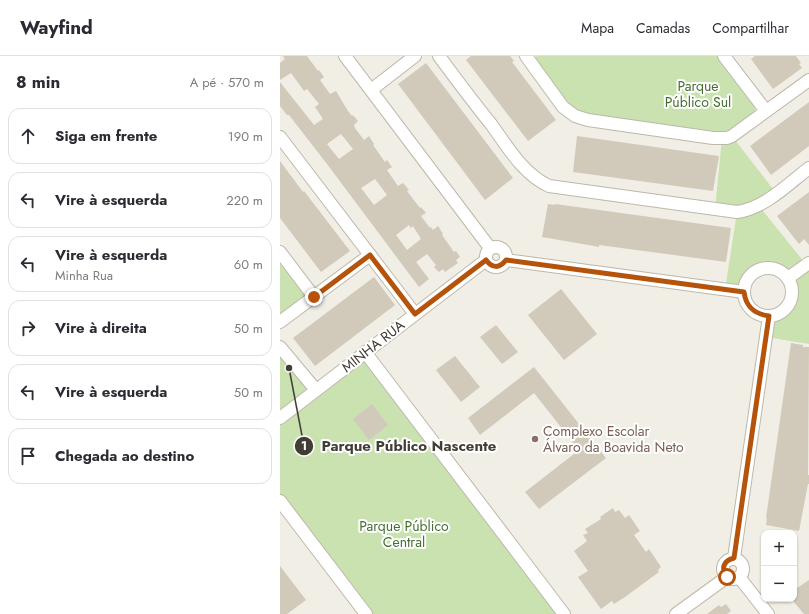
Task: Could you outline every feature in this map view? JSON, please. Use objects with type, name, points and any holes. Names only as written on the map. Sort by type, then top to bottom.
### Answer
[{"type":"street","points":[[345,56],[490,248]]},
{"type":"street","points":[[370,90],[415,56]]},
{"type":"street","points":[[439,56],[531,175],[549,186],[737,212],[758,206],[809,168]]},
{"type":"street","points":[[526,56],[564,107],[575,116],[588,120],[722,138],[732,136],[809,80]]},
{"type":"street","points":[[724,56],[766,111]]},
{"type":"street","points":[[280,137],[415,314]]},
{"type":"street","points":[[496,246],[502,248],[506,254],[506,260],[502,265],[496,267],[489,265],[486,260],[486,253],[490,248],[496,246]]},
{"type":"street","points":[[280,252],[314,297]]},
{"type":"street","points":[[280,322],[370,255]]},
{"type":"street","name":"MINHA RUA","points":[[280,418],[486,260]]},
{"type":"street","points":[[506,260],[744,292]]},
{"type":"street","points":[[788,278],[809,263]]},
{"type":"street","points":[[769,268],[782,273],[788,278],[791,284],[792,292],[788,306],[783,311],[776,315],[769,316],[761,315],[749,308],[745,300],[745,285],[754,273],[761,269],[769,268]]},
{"type":"street","points":[[734,558],[769,316]]},
{"type":"street","points":[[280,347],[316,390]]},
{"type":"street","points":[[365,352],[564,614]]},
{"type":"street","points":[[280,501],[366,614]]},
{"type":"street","points":[[734,558],[740,560],[744,566],[743,572],[739,577],[733,579],[727,577],[723,572],[723,565],[728,560],[734,558]]},
{"type":"street","points":[[676,614],[727,577]]},
{"type":"street","points":[[739,577],[768,614]]},
{"type":"green space","name":"Parque Público Sul","points":[[536,56],[718,56],[754,103],[755,110],[752,116],[732,136],[776,193],[759,206],[809,268],[809,344],[766,337],[769,316],[781,311],[789,304],[792,295],[791,285],[786,277],[779,271],[770,269],[759,271],[748,279],[744,292],[725,290],[737,212],[715,209],[722,138],[584,115],[568,105],[536,62]]},
{"type":"green space","points":[[280,252],[314,297],[280,322]]},
{"type":"green space","name":"Parque Público Central","points":[[280,347],[316,390],[365,352],[564,614],[366,614],[280,501]]},
{"type":"building","points":[[283,56],[307,56],[318,71],[319,70],[324,77],[320,80],[330,94],[336,91],[348,111],[358,121],[354,125],[364,140],[369,136],[374,144],[373,145],[385,162],[387,160],[392,167],[387,170],[398,186],[403,183],[420,208],[421,207],[426,213],[421,216],[430,228],[431,227],[433,230],[438,226],[443,234],[442,235],[454,252],[456,251],[460,257],[456,260],[458,263],[445,272],[443,269],[439,272],[434,267],[436,265],[427,254],[416,262],[429,279],[419,287],[327,164],[289,115],[287,115],[280,106],[280,82],[314,125],[323,119],[315,107],[319,104],[307,89],[304,91],[291,73],[280,80],[280,63],[285,59]],"holes":[[[341,134],[353,149],[339,159],[327,144]],[[375,179],[387,195],[374,205],[361,188]],[[409,225],[411,228],[413,226],[421,239],[407,250],[396,235]]]},
{"type":"building","points":[[471,56],[510,56],[514,61],[512,62],[556,120],[528,141],[466,60]]},
{"type":"building","points":[[755,56],[796,56],[801,63],[799,64],[802,68],[773,89],[751,59]]},
{"type":"building","points":[[426,63],[513,178],[485,200],[398,84]]},
{"type":"building","points":[[809,102],[809,146],[771,175],[750,146]]},
{"type":"building","points":[[577,136],[719,156],[713,191],[573,172]]},
{"type":"building","points":[[280,161],[350,251],[321,272],[280,218]]},
{"type":"building","points":[[809,192],[809,245],[804,239],[799,244],[777,216]]},
{"type":"building","points":[[548,204],[731,228],[726,262],[599,245],[599,247],[542,237]]},
{"type":"building","points":[[374,277],[395,305],[315,366],[293,338]]},
{"type":"building","points":[[561,289],[597,334],[564,360],[528,315]]},
{"type":"building","points":[[496,325],[518,352],[502,364],[480,337]]},
{"type":"building","points":[[791,343],[803,345],[803,347],[809,347],[809,484],[799,531],[766,525]]},
{"type":"building","points":[[455,356],[480,387],[461,402],[436,370]]},
{"type":"building","points":[[534,367],[606,458],[539,509],[525,492],[579,450],[534,393],[480,435],[468,418]]},
{"type":"building","points":[[372,404],[388,425],[369,440],[353,419]]},
{"type":"building","points":[[613,508],[615,512],[619,510],[625,518],[629,515],[640,531],[634,535],[646,552],[649,549],[661,567],[658,570],[659,572],[625,597],[614,604],[612,601],[601,609],[578,577],[588,571],[574,551],[587,541],[583,535],[588,533],[585,529],[601,519],[600,517]]},
{"type":"building","points":[[280,566],[306,600],[287,614],[280,614]]},
{"type":"building","points":[[809,580],[809,614],[804,614],[794,602],[797,602],[797,588]]},
{"type":"building","points":[[726,604],[731,611],[727,614],[707,614],[719,605],[721,607]]},
{"type":"place","name":"Parque Público Nascente","points":[[289,368]]},
{"type":"place","name":"Complexo Escolar Álvaro da Boavida Neto","points":[[535,439]]},
{"type":"route","points":[[314,297],[370,255],[415,314],[486,260],[489,265],[496,267],[502,265],[506,260],[744,292],[745,300],[749,308],[761,315],[769,316],[734,558],[728,560],[723,565],[723,572],[727,577]]}]
